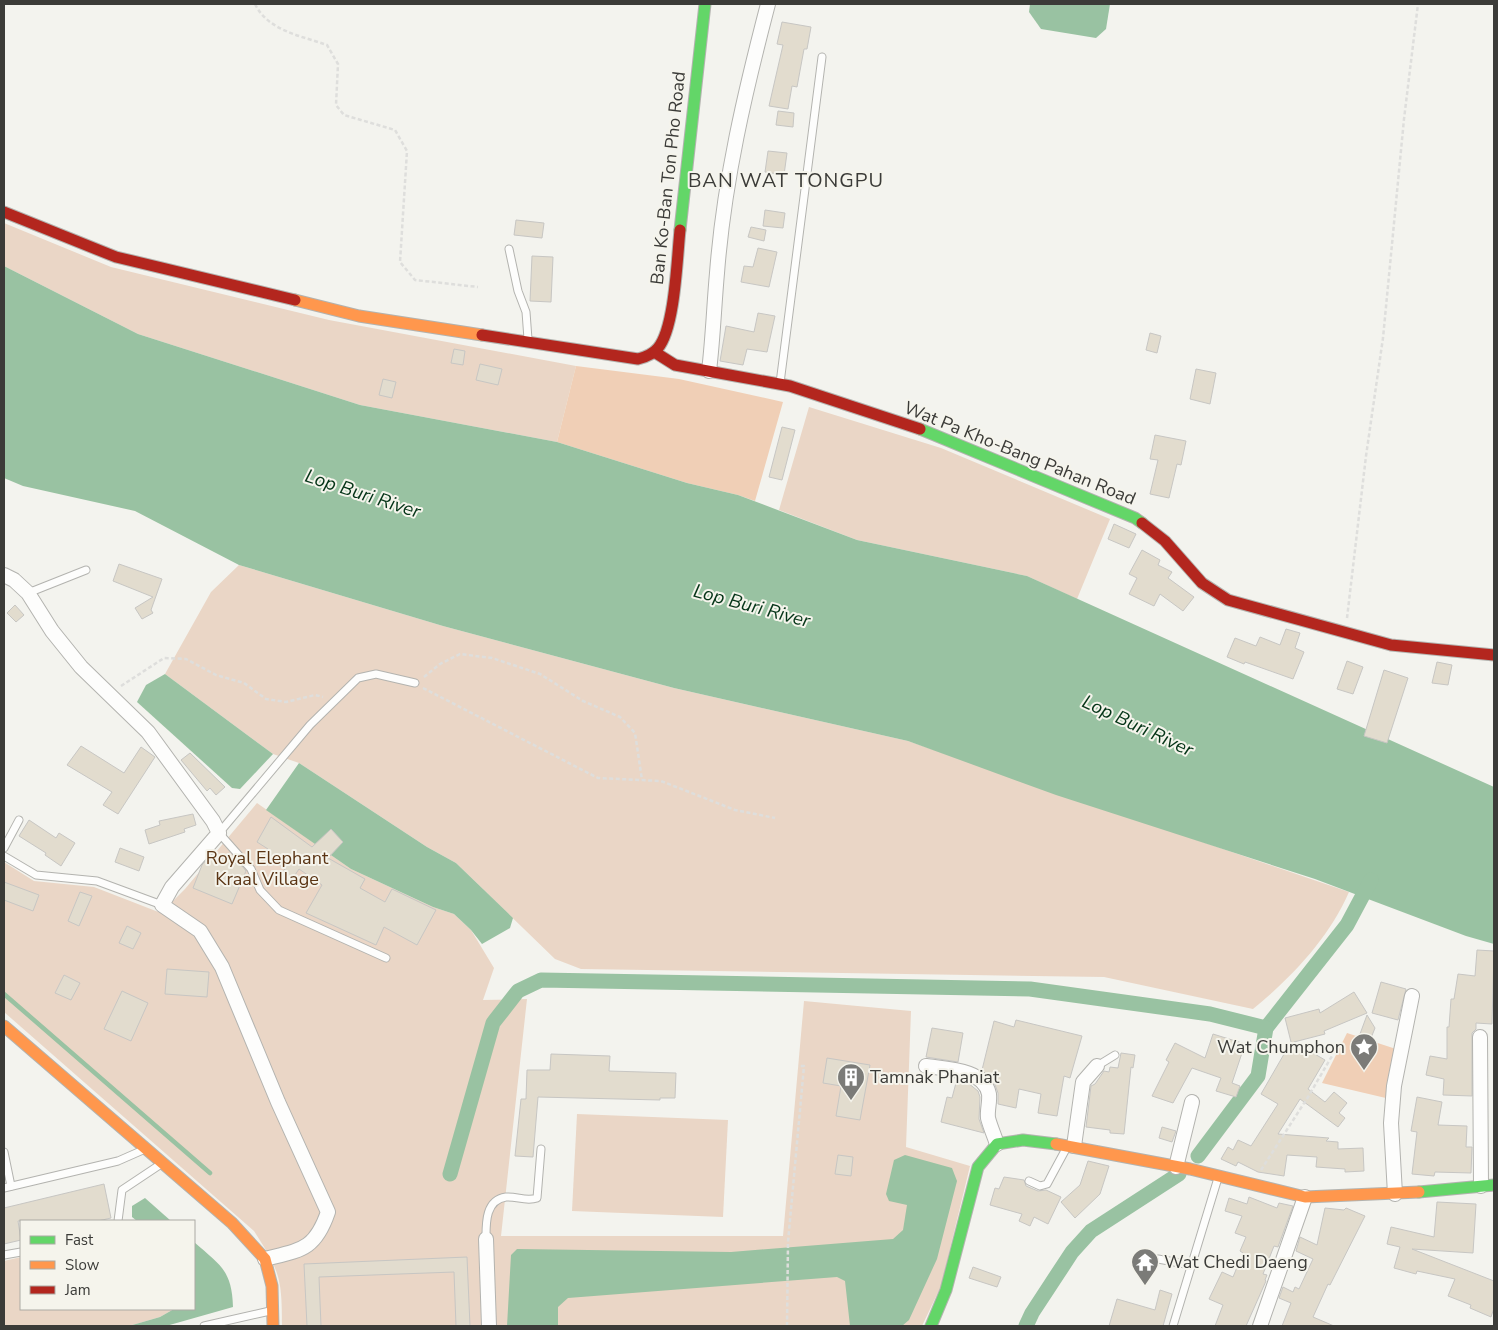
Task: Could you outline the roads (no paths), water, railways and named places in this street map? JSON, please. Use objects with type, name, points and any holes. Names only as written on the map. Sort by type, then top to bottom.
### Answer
[{"type":"street","name":"Ban Ko-Ban Ton Pho Road","points":[[656,352],[665,340],[669,326],[705,4]]},
{"type":"street","points":[[709,371],[716,313],[717,273],[727,196],[744,97],[768,4]]},
{"type":"street","points":[[4,212],[116,257],[359,316],[638,359],[656,352]]},
{"type":"street","name":"Wat Pa Kho-Bang Pahan Road","points":[[656,352],[675,365],[780,384],[939,435],[1135,518],[1166,541],[1202,583],[1228,600],[1345,634],[1391,645],[1494,655]]},
{"type":"street","points":[[4,575],[14,580],[28,593],[52,631],[81,667],[148,732],[213,821],[219,833],[172,888],[162,905],[200,931],[222,967],[278,1102],[328,1212],[321,1232],[303,1249],[265,1259]]},
{"type":"street","points":[[1395,1194],[1391,1123],[1394,1086],[1412,996]]},
{"type":"street","points":[[4,1026],[161,1164],[232,1223],[265,1259],[272,1286],[273,1326]]},
{"type":"street","points":[[931,1326],[946,1290],[978,1167],[997,1144],[1023,1140],[1071,1145],[1190,1169],[1306,1197],[1395,1194],[1488,1186],[1480,1038]]},
{"type":"street","points":[[926,1066],[968,1073],[980,1078],[986,1086],[989,1095],[988,1118],[997,1144]]},
{"type":"street","points":[[1071,1145],[1083,1082],[1097,1066]]},
{"type":"street","points":[[1176,1166],[1192,1102]]},
{"type":"street","points":[[1260,1326],[1306,1197]]},
{"type":"street","points":[[486,1239],[489,1326]]},
{"type":"lane","points":[[780,384],[822,57]]},
{"type":"lane","points":[[509,249],[518,291],[526,312],[528,342]]},
{"type":"lane","points":[[28,593],[86,570]]},
{"type":"lane","points":[[386,958],[279,910],[260,890],[251,869],[219,833],[310,725],[358,678],[376,674],[415,683]]},
{"type":"lane","points":[[4,848],[19,820]]},
{"type":"lane","points":[[4,856],[36,875],[97,881],[162,905]]},
{"type":"lane","points":[[1097,1066],[1115,1056]]},
{"type":"lane","points":[[1029,1181],[1040,1186],[1046,1184],[1071,1145]]},
{"type":"lane","points":[[4,1152],[7,1187],[118,1161],[144,1149]]},
{"type":"lane","points":[[486,1239],[489,1209],[496,1202],[505,1197],[531,1200],[537,1198],[541,1149]]},
{"type":"lane","points":[[118,1220],[122,1190],[161,1164]]},
{"type":"lane","points":[[1173,1326],[1219,1176]]},
{"type":"lane","points":[[4,1255],[20,1252]]},
{"type":"lane","points":[[1158,1259],[1191,1265]]},
{"type":"lane","points":[[204,1326],[273,1310]]},
{"type":"water","points":[[1030,4],[1110,4],[1106,29],[1096,38],[1041,29],[1029,12]]},
{"type":"water","name":"Lop Buri River","points":[[4,266],[138,334],[360,405],[557,442],[687,483],[738,495],[857,540],[1027,576],[1494,787],[1494,944],[1466,936],[1315,879],[1056,795],[908,741],[674,688],[443,626],[239,565],[135,511],[23,486],[4,478]]},
{"type":"water","points":[[165,674],[273,754],[240,789],[232,788],[137,702],[146,685]]},
{"type":"water","points":[[299,763],[427,847],[456,863],[513,918],[510,928],[482,944],[471,930],[454,914],[433,907],[351,869],[266,810]]},
{"type":"water","points":[[905,1155],[952,1168],[957,1181],[937,1259],[909,1320],[902,1326],[850,1326],[845,1281],[837,1277],[568,1298],[558,1307],[558,1326],[507,1326],[511,1255],[517,1249],[731,1252],[893,1239],[903,1230],[907,1205],[889,1201],[886,1194],[894,1160]]},
{"type":"water","points":[[145,1198],[170,1220],[136,1220],[132,1217],[132,1206]]},
{"type":"water","points":[[195,1243],[223,1269],[230,1284],[233,1307],[166,1326],[129,1326],[160,1317],[172,1310],[195,1310]]},
{"type":"waterway","points":[[1198,1156],[1258,1076],[1266,1028],[1347,925],[1371,880]]},
{"type":"waterway","points":[[450,1174],[493,1023],[518,991],[541,980],[1030,989],[1210,1014],[1266,1028]]},
{"type":"waterway","points":[[4,994],[210,1173]]},
{"type":"waterway","points":[[1026,1326],[1032,1313],[1072,1252],[1091,1231],[1179,1174]]},
{"type":"place","name":"Wat Chumphon","points":[[1364,1071]]},
{"type":"place","name":"Tamnak Phaniat","points":[[851,1101]]},
{"type":"place","name":"Wat Chedi Daeng","points":[[1145,1286]]},
{"type":"district","name":"BAN WAT TONGPU","points":[[786,180]]},
{"type":"park label","name":"Royal Elephant Kraal Village","points":[[267,868]]}]
